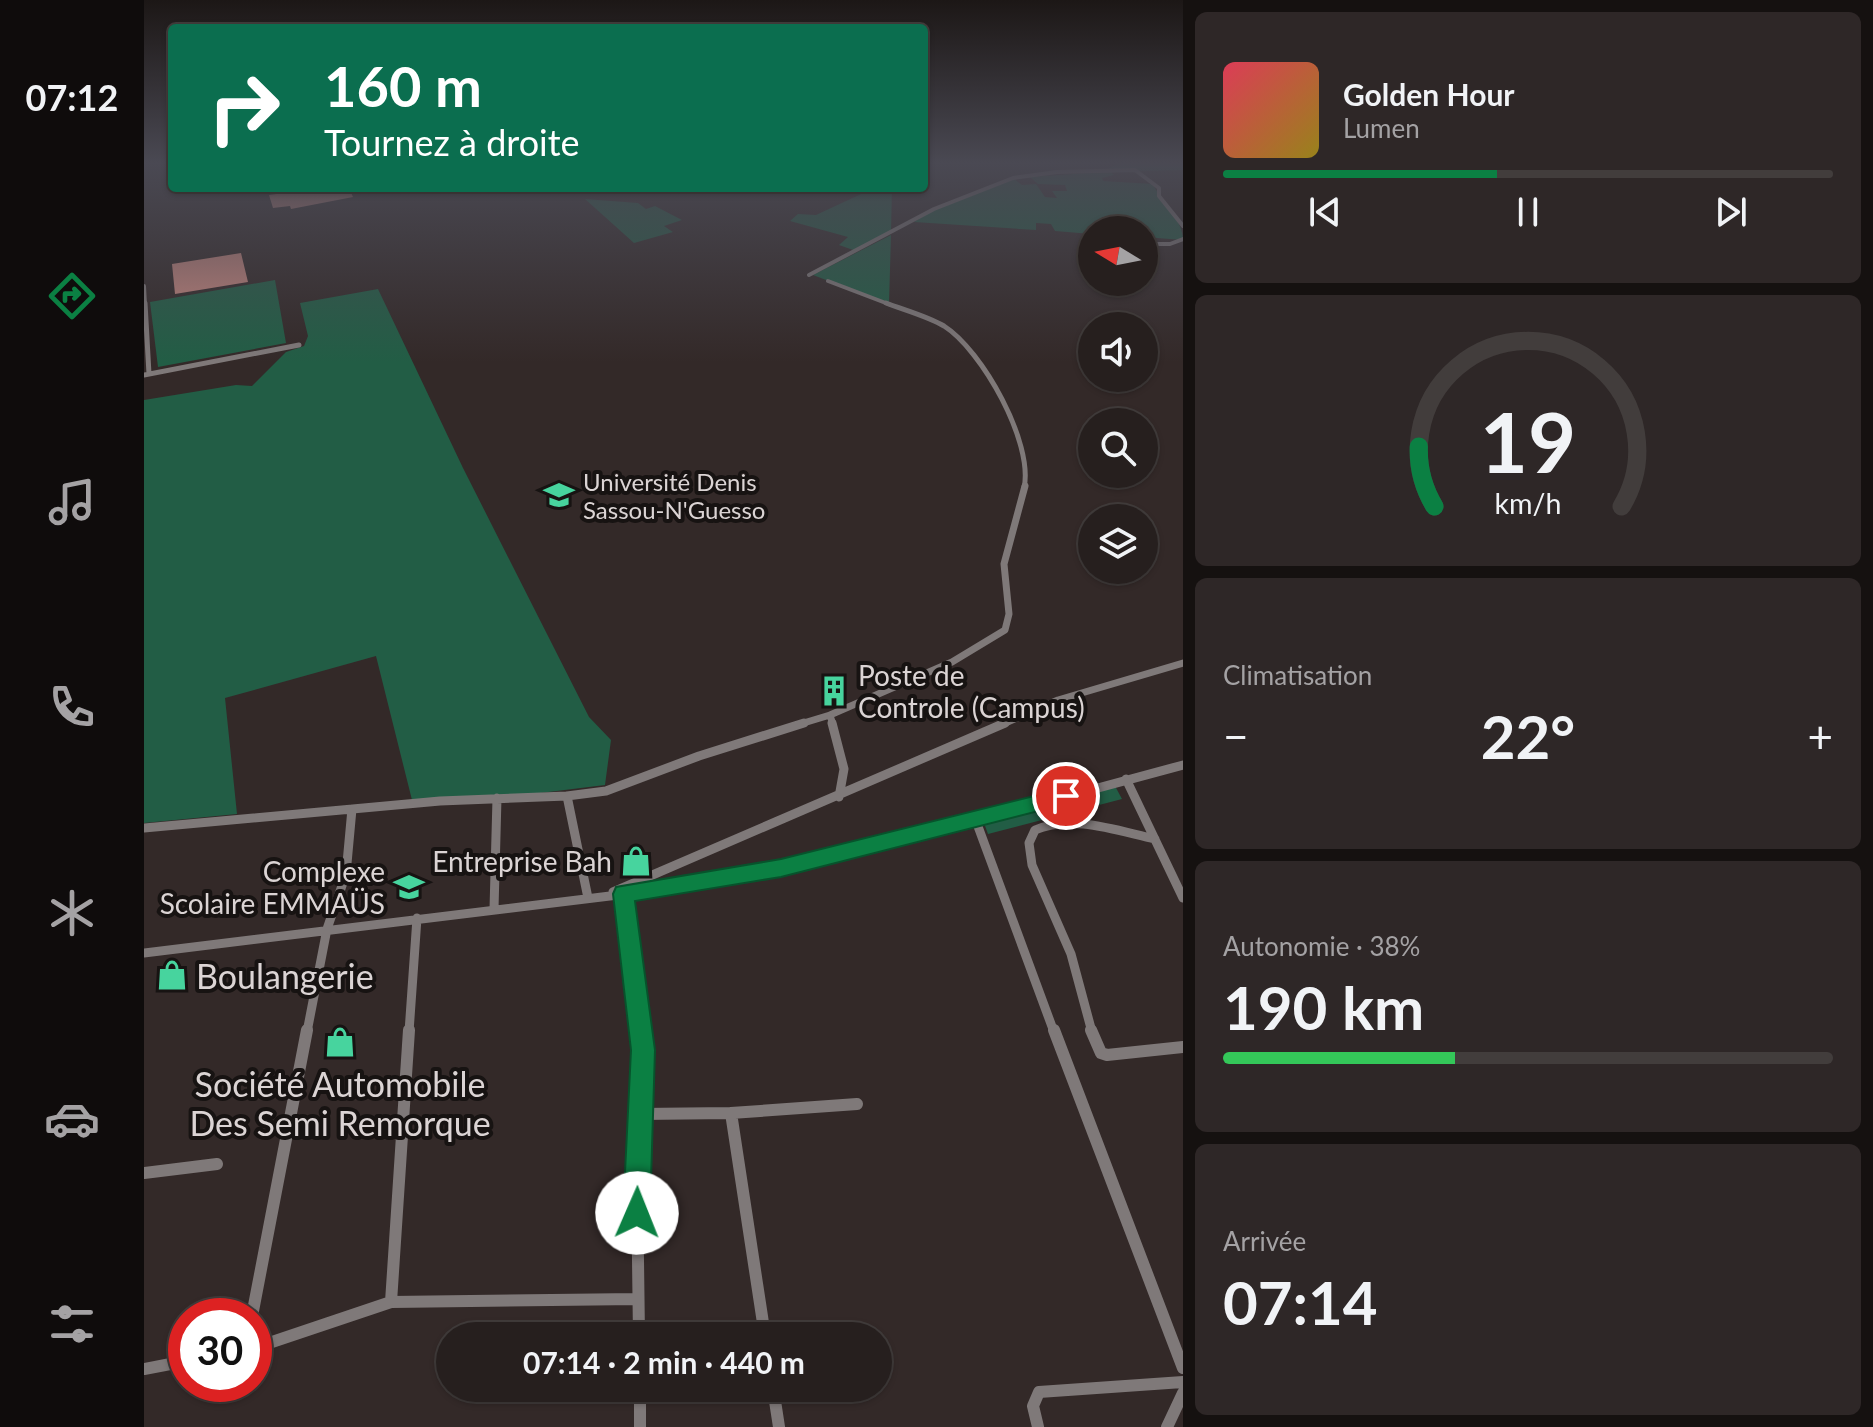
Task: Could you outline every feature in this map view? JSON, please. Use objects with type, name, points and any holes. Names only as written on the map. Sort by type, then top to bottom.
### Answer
[{"type":"street","points":[[809,275],[896,230]]},
{"type":"street","points":[[1158,244],[1183,239]]},
{"type":"street","points":[[144,828],[606,791],[699,756],[868,701],[981,649],[1005,630],[1009,617],[1004,566],[1027,464],[1004,407],[982,367],[957,336],[942,325],[828,281]]},
{"type":"street","points":[[144,286],[147,375],[299,345]]},
{"type":"street","points":[[601,896],[839,797],[1058,700],[1183,663]]},
{"type":"street","points":[[830,715],[844,769],[839,797]]},
{"type":"street","points":[[144,953],[623,894],[759,873],[976,821],[1183,765]]},
{"type":"street","points":[[1126,779],[1183,898]]},
{"type":"street","points":[[567,796],[588,898]]},
{"type":"street","points":[[494,909],[497,798]]},
{"type":"street","points":[[255,1298],[327,929],[346,874],[352,809]]},
{"type":"street","points":[[976,821],[1138,1257],[1183,1368]]},
{"type":"street","points":[[1155,839],[1058,823],[1036,829],[1031,834],[1028,847],[1033,869],[1071,954],[1093,1039],[1101,1053],[1107,1055],[1183,1047]]},
{"type":"street","points":[[623,894],[643,1050],[638,1322]]},
{"type":"street","points":[[391,1302],[417,918]]},
{"type":"street","points":[[640,1114],[731,1113],[857,1104]]},
{"type":"street","points":[[731,1113],[763,1322]]},
{"type":"street","points":[[144,1173],[217,1164]]},
{"type":"street","points":[[272,1342],[391,1302],[637,1299]]},
{"type":"street","points":[[144,1369],[168,1364]]},
{"type":"street","points":[[1038,1427],[1033,1406],[1039,1392],[1183,1382]]},
{"type":"street","points":[[1167,1427],[1183,1393]]},
{"type":"street","points":[[640,1402],[640,1427]]},
{"type":"street","points":[[775,1402],[779,1427]]},
{"type":"green space","points":[[619,230],[673,232],[634,243]]},
{"type":"green space","points":[[821,230],[891,230],[856,251],[839,245],[848,237]]},
{"type":"green space","points":[[1054,230],[1078,230],[1078,233],[1055,231]]},
{"type":"green space","points":[[1158,230],[1181,230],[1183,240],[1158,238]]},
{"type":"green space","points":[[891,235],[889,304],[813,275]]},
{"type":"green space","points":[[275,280],[286,343],[158,367],[150,302]]},
{"type":"green space","points":[[378,289],[463,468],[589,717],[611,740],[605,785],[492,799],[413,804],[376,656],[225,698],[237,814],[144,823],[144,400],[236,385],[252,386],[286,352],[304,346],[308,336],[300,303]]},
{"type":"green space","points":[[1115,786],[1122,799],[988,834],[984,823]]},
{"type":"building","points":[[241,253],[248,282],[175,294],[172,264]]},
{"type":"place","name":"Université Denis Sassou-N'Guesso","points":[[559,495]]},
{"type":"place","name":"Poste de Controle (Campus)","points":[[834,691]]},
{"type":"place","name":"Entreprise Bah","points":[[636,861]]},
{"type":"place","name":"Complexe Scolaire EMMAÜS","points":[[409,887]]},
{"type":"place","name":"Boulangerie","points":[[172,975]]},
{"type":"place","name":"Société Automobile Des Semi Remorque","points":[[340,1042]]},
{"type":"route","points":[[637,1213],[643,1050],[623,894],[759,873],[865,849],[1066,796]]}]
